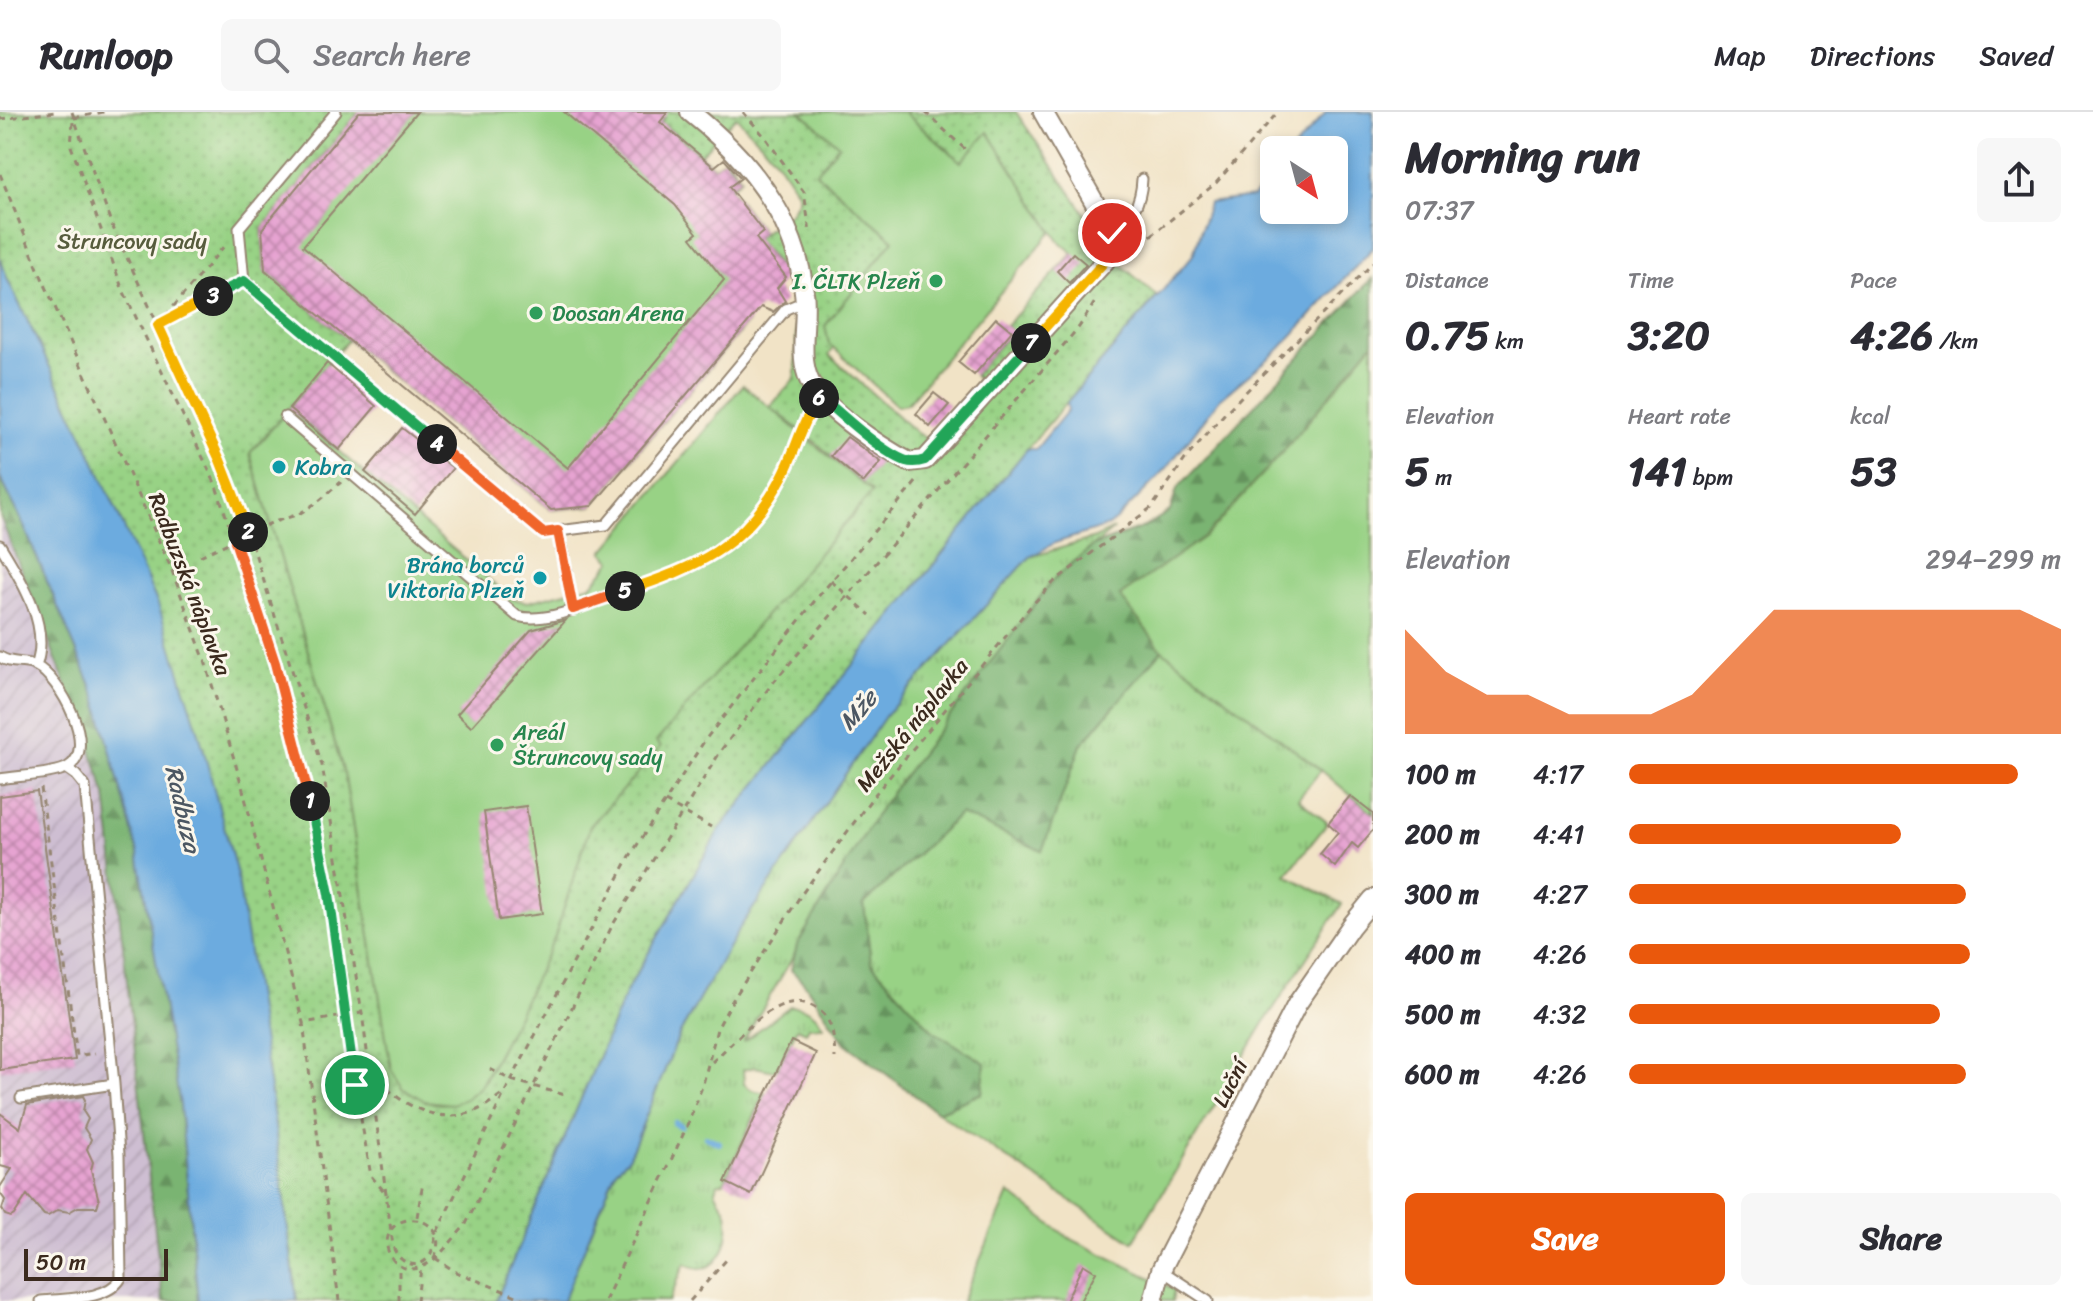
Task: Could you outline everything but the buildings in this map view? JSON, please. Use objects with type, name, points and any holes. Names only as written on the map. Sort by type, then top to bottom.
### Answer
[{"type":"street","points":[[690,112],[718,134],[740,158],[783,218],[792,236],[805,301],[809,380],[820,396],[895,455],[909,462],[925,460],[1117,245],[1043,112]]},
{"type":"street","name":"Luční","points":[[1153,1301],[1161,1270],[1297,1004],[1373,899]]},
{"type":"lane","points":[[336,112],[239,228],[244,281],[543,533],[606,525],[786,309],[805,301]]},
{"type":"lane","points":[[1117,245],[1137,207],[1142,179]]},
{"type":"lane","points":[[285,417],[517,616],[527,619],[573,609],[691,567],[705,561],[737,537],[780,480],[807,414],[820,396]]},
{"type":"lane","points":[[558,531],[573,609]]},
{"type":"lane","points":[[0,545],[21,582],[40,628],[42,650],[36,666]]},
{"type":"lane","points":[[0,657],[36,666],[66,699],[80,746],[77,759],[66,768],[0,779]]},
{"type":"lane","points":[[41,1301],[104,1292],[117,1285],[121,1278],[119,1155],[114,1084],[85,786],[66,768]]},
{"type":"lane","points":[[21,1098],[114,1084]]},
{"type":"lane","points":[[1161,1270],[1208,1301]]},
{"type":"path","points":[[0,119],[54,112]]},
{"type":"path","points":[[72,112],[111,223],[220,460],[249,534],[322,765],[362,1013],[395,1252],[404,1262],[417,1264],[432,1256],[465,1226],[612,926],[730,738],[772,684],[1079,327],[1101,293]]},
{"type":"path","points":[[74,118],[104,112]]},
{"type":"path","points":[[925,112],[967,151]]},
{"type":"path","points":[[1117,245],[1216,183],[1278,112]]},
{"type":"path","points":[[74,118],[71,146],[122,288],[215,483],[275,663],[305,774],[329,894],[371,1176],[388,1196]]},
{"type":"path","name":"Radbuzská náplavka","points":[[0,174],[44,284],[171,568],[205,661],[242,786],[303,1023],[339,1301]]},
{"type":"path","points":[[158,325],[239,228]]},
{"type":"path","name":"Mežská náplavka","points":[[605,1301],[688,1124],[710,1064],[717,1029],[801,895],[872,798],[1055,581],[1152,507],[1186,458],[1225,413],[1373,263]]},
{"type":"path","points":[[158,325],[244,281]]},
{"type":"path","points":[[417,1301],[421,1268],[437,1250],[436,1234],[511,1080],[630,856],[705,740],[831,581],[920,477]]},
{"type":"path","points":[[200,556],[271,523],[299,514],[344,479]]},
{"type":"path","points":[[831,581],[870,615]]},
{"type":"path","points":[[39,773],[77,1056],[110,1050]]},
{"type":"path","points":[[665,802],[711,827]]},
{"type":"path","points":[[710,1064],[769,1010],[793,1001],[805,1002],[826,1017],[832,1028],[835,1058]]},
{"type":"path","points":[[303,1023],[362,1013]]},
{"type":"path","points":[[370,1067],[395,1095],[433,1115],[460,1116],[474,1112],[505,1092]]},
{"type":"path","points":[[490,1069],[511,1080],[565,1095]]},
{"type":"path","points":[[417,1219],[423,1182]]},
{"type":"path","points":[[421,1268],[399,1266],[388,1252],[388,1237],[392,1229],[405,1220],[417,1219],[426,1222],[436,1234]]},
{"type":"path","points":[[432,1256],[456,1272],[529,1301]]},
{"type":"path","points":[[690,1301],[728,1258]]},
{"type":"path","points":[[399,1266],[399,1301]]},
{"type":"shaded area","points":[[0,516],[106,795],[163,1301],[0,1301]]},
{"type":"green space","name":"Štruncovy sady","points":[[0,112],[359,112],[348,340],[250,453],[345,778],[391,1069],[416,1093],[433,1103],[453,1102],[485,1080],[555,936],[590,826],[660,748],[655,742],[872,492],[770,407],[795,378],[796,314],[786,278],[756,238],[791,212],[799,197],[794,186],[771,154],[736,117],[700,155],[660,122],[659,112],[801,112],[839,145],[817,174],[894,240],[825,326],[829,344],[834,348],[829,355],[926,438],[934,438],[981,383],[974,375],[1012,331],[1006,326],[1073,253],[1059,241],[988,133],[962,162],[904,112],[1016,112],[1118,262],[1157,296],[1027,449],[720,829],[626,992],[496,1301],[297,1301],[271,1095],[86,442],[7,278],[0,257]]},
{"type":"green space","name":"Doosan Arena","points":[[359,112],[659,112],[665,117],[661,122],[714,167],[726,158],[741,178],[730,188],[763,232],[756,238],[748,322],[592,506],[551,510],[265,270],[262,229]]},
{"type":"green space","name":"I. ČLTK Plzeň","points":[[801,112],[904,112],[961,162],[988,132],[1052,231],[907,404],[897,406],[829,344],[825,326],[894,240],[816,173],[839,145]]},
{"type":"green space","points":[[1373,277],[1373,343],[1287,447],[1208,534],[1120,596],[1162,650],[1081,745],[1042,851],[960,814],[864,904],[871,963],[933,1031],[985,1063],[982,1093],[937,1112],[845,1043],[804,983],[791,970],[797,945],[882,805],[1054,579],[1093,546],[1144,527],[1170,511],[1177,489]]},
{"type":"green space","points":[[1373,343],[1373,814],[1321,770],[1162,650],[1120,596],[1208,534],[1287,447]]},
{"type":"green space","name":"Areál Štruncovy sady","points":[[743,385],[872,492],[656,742],[661,747],[590,826],[555,936],[480,1087],[465,1099],[452,1104],[425,1101],[403,1088],[391,1069],[345,777],[250,453],[289,409],[512,599],[528,602],[592,585],[612,561],[603,552]]},
{"type":"green space","points":[[0,477],[96,697],[138,853],[180,1105],[198,1301],[163,1301],[106,795],[0,516]]},
{"type":"green space","points":[[1114,529],[1054,579],[882,805],[743,1042],[790,1006],[810,1011],[823,1026],[809,1027],[806,1032],[797,1028],[774,1071],[755,1067],[743,1070],[744,1084],[765,1093],[724,1182],[717,1184],[715,1190],[726,1210],[728,1224],[725,1246],[720,1256],[706,1267],[696,1268],[685,1263],[669,1301],[563,1301],[616,1170],[627,1160],[635,1143],[680,1033],[739,929],[886,715],[1030,557],[1095,538]]},
{"type":"green space","points":[[1162,650],[1321,770],[1298,799],[1328,823],[1286,875],[1342,904],[1264,1023],[1133,1242],[937,1112],[982,1093],[985,1063],[933,1031],[871,963],[864,904],[960,814],[1042,850],[1081,745]]},
{"type":"green space","points":[[1009,1193],[1069,1238],[1174,1289],[1172,1301],[962,1301]]},
{"type":"water","name":"Mže","points":[[1326,112],[1373,112],[1373,248],[1280,349],[1220,399],[1166,469],[1117,519],[1108,526],[1055,543],[1030,557],[886,715],[739,929],[680,1033],[635,1143],[627,1160],[616,1170],[563,1301],[496,1301],[626,992],[720,829],[1027,449],[1036,449],[1068,410],[1067,402],[1193,255],[1209,203],[1253,197],[1260,189],[1260,224],[1348,224],[1348,136],[1305,136]]},
{"type":"water","name":"Radbuza","points":[[0,257],[158,604],[199,733],[237,874],[271,1095],[297,1301],[198,1301],[180,1105],[138,853],[96,697],[0,477]]},
{"type":"waterway","points":[[675,1123],[681,1126]]},
{"type":"waterway","points":[[706,1137],[719,1143]]},
{"type":"place","name":"I. ČLTK Plzeň","points":[[936,281]]},
{"type":"place","name":"Doosan Arena","points":[[536,313]]},
{"type":"place","name":"Kobra","points":[[279,467]]},
{"type":"place","name":"Brána borců Viktoria Plzeň","points":[[540,578]]},
{"type":"place","name":"Areál Štruncovy sady","points":[[497,745]]},
{"type":"route","points":[[355,1085],[329,894],[305,774],[275,663],[235,541],[249,534],[220,460],[158,325],[244,281],[543,533],[558,531],[573,609],[705,561],[737,537],[767,502],[780,480],[807,414],[820,396],[895,455],[909,462],[925,460],[1105,261],[1115,245],[1112,233]]}]
